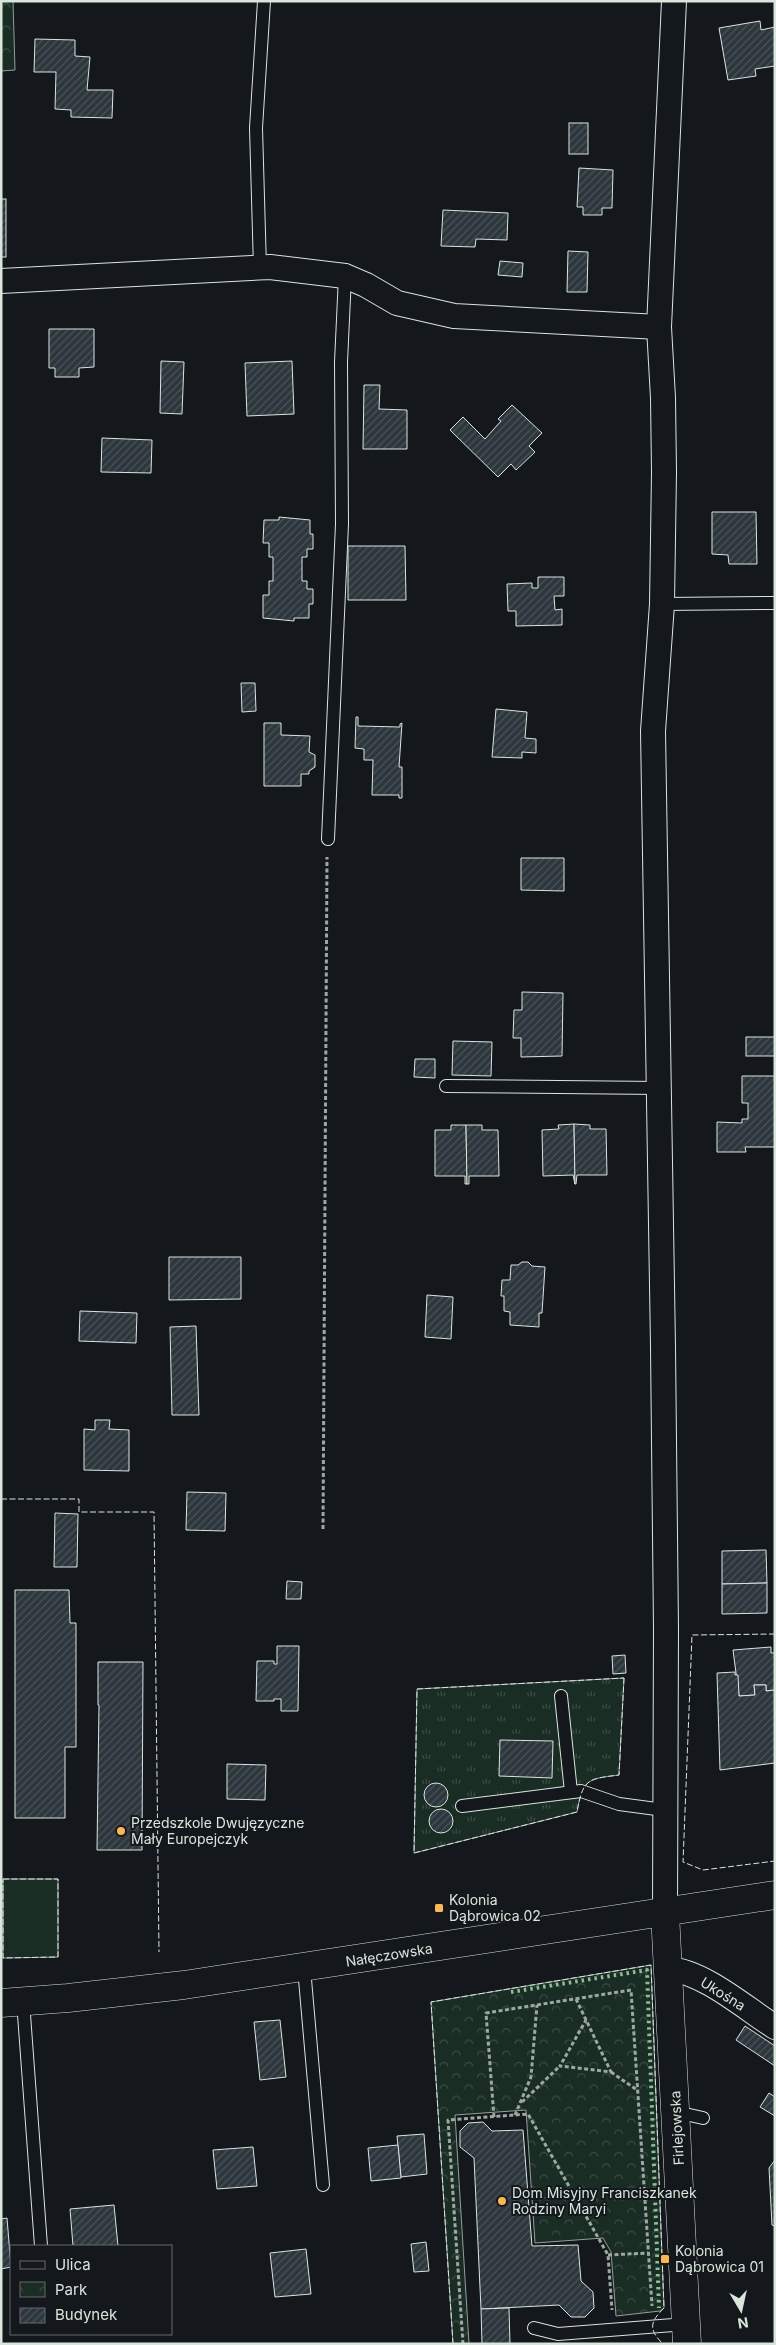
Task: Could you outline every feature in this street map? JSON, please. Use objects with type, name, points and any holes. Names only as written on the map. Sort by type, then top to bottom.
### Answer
[{"type":"main road","name":"Nałęczowska","points":[[12,2002],[160,1988],[304,1968],[775,1895]]},
{"type":"main road","name":"Firlejowska","points":[[665,1912],[686,2334]]},
{"type":"street","points":[[665,1912],[666,1629],[653,731],[662,604],[663,398],[659,327],[674,1]]},
{"type":"street","points":[[1,281],[260,268],[307,270],[345,276],[366,285],[397,303],[454,316],[659,327]]},
{"type":"street","name":"Ukośna","points":[[669,1969],[685,1972],[702,1980],[775,2027]]},
{"type":"lane","points":[[260,268],[256,128],[264,1]]},
{"type":"lane","points":[[328,839],[342,524],[341,362],[345,276]]},
{"type":"lane","points":[[662,604],[775,603]]},
{"type":"lane","points":[[446,1086],[659,1088]]},
{"type":"lane","points":[[561,1696],[571,1792]]},
{"type":"lane","points":[[462,1806],[581,1790],[619,1804],[664,1810]]},
{"type":"lane","points":[[304,1968],[323,2185]]},
{"type":"lane","points":[[12,2002],[41,2245]]},
{"type":"lane","points":[[676,2112],[703,2118]]},
{"type":"lane","points":[[534,2328],[558,2334],[686,2334]]},
{"type":"path","points":[[324,1529],[328,839]]},
{"type":"path","points":[[494,2117],[486,2013],[631,1990],[652,2308]]},
{"type":"path","points":[[576,1999],[611,2072]]},
{"type":"path","points":[[515,2115],[531,2077],[537,2005]]},
{"type":"path","points":[[520,2103],[560,2066],[586,2020]]},
{"type":"path","points":[[560,2066],[611,2072],[638,2090]]},
{"type":"path","points":[[463,2344],[448,2120],[528,2114],[608,2255],[612,2311]]},
{"type":"path","points":[[608,2255],[648,2253]]},
{"type":"green space","points":[[1,1],[13,1],[15,70],[1,71]]},
{"type":"green space","points":[[624,1678],[619,1775],[600,1778],[588,1783],[584,1787],[577,1812],[414,1853],[417,1689]]},
{"type":"green space","points":[[3,1879],[58,1879],[58,1957],[3,1958]]},
{"type":"green space","points":[[651,1965],[664,2308],[660,2311],[616,2316],[611,2252],[603,2238],[535,2243],[526,2110],[455,2115],[469,2344],[453,2344],[431,2002]]},
{"type":"building","points":[[760,21],[761,30],[775,27],[775,66],[755,69],[756,76],[728,80],[719,28]]},
{"type":"building","points":[[35,39],[75,40],[75,56],[90,57],[87,90],[113,90],[112,118],[71,117],[71,110],[55,109],[56,72],[34,72]]},
{"type":"building","points":[[569,123],[588,123],[588,154],[569,154]]},
{"type":"building","points":[[579,168],[613,170],[612,208],[602,208],[602,215],[583,215],[583,207],[577,207]]},
{"type":"building","points":[[1,199],[6,199],[6,257],[1,257]]},
{"type":"building","points":[[443,210],[508,213],[507,240],[476,239],[475,247],[441,246]]},
{"type":"building","points":[[568,251],[588,252],[587,292],[567,292]]},
{"type":"building","points":[[500,261],[523,263],[522,277],[498,275]]},
{"type":"building","points":[[49,329],[94,329],[94,367],[79,368],[79,377],[55,377],[55,368],[49,368]]},
{"type":"building","points":[[161,361],[184,362],[182,414],[160,413]]},
{"type":"building","points":[[292,361],[294,414],[247,416],[245,363]]},
{"type":"building","points":[[364,385],[380,385],[379,409],[407,410],[407,449],[363,449]]},
{"type":"building","points":[[512,405],[542,433],[529,446],[535,452],[516,470],[511,464],[498,477],[450,430],[463,417],[485,439],[501,421],[498,419]]},
{"type":"building","points":[[102,438],[152,440],[151,473],[101,472]]},
{"type":"building","points":[[712,512],[756,512],[757,564],[729,564],[728,555],[712,554]]},
{"type":"building","points":[[279,517],[310,520],[310,534],[313,534],[313,549],[307,549],[307,557],[302,557],[302,581],[307,581],[307,589],[313,589],[313,604],[309,604],[309,618],[294,618],[294,621],[263,618],[263,595],[269,595],[269,581],[273,581],[273,557],[269,557],[269,543],[263,543],[264,520],[279,520]]},
{"type":"building","points":[[348,546],[405,546],[406,600],[348,600]]},
{"type":"building","points":[[538,577],[564,577],[564,596],[554,596],[555,610],[562,609],[562,625],[516,626],[516,611],[508,611],[507,584],[532,583],[532,588],[538,588]]},
{"type":"building","points":[[241,683],[255,683],[256,711],[242,712]]},
{"type":"building","points":[[496,709],[527,712],[525,738],[536,739],[536,753],[522,752],[522,758],[492,757]]},
{"type":"building","points":[[356,717],[358,717],[358,726],[400,727],[402,723],[399,767],[402,767],[402,798],[399,798],[399,795],[372,795],[373,760],[364,760],[364,749],[355,748]]},
{"type":"building","points":[[264,723],[281,723],[281,735],[310,736],[309,752],[315,755],[315,767],[309,771],[309,774],[301,774],[301,786],[264,786]]},
{"type":"building","points":[[521,858],[564,858],[564,891],[521,890]]},
{"type":"building","points":[[522,992],[563,993],[562,1056],[521,1057],[521,1038],[513,1038],[514,1010],[522,1010]]},
{"type":"building","points":[[746,1037],[775,1037],[775,1056],[746,1056]]},
{"type":"building","points":[[453,1041],[492,1042],[491,1076],[452,1075]]},
{"type":"building","points":[[415,1059],[435,1059],[435,1078],[414,1077]]},
{"type":"building","points":[[742,1076],[775,1076],[775,1147],[745,1147],[746,1152],[717,1152],[717,1122],[742,1123],[742,1119],[748,1119],[748,1103],[742,1103]]},
{"type":"building","points":[[574,1124],[575,1184],[573,1175],[543,1176],[542,1130],[559,1129],[558,1125]]},
{"type":"building","points":[[574,1124],[590,1125],[590,1129],[606,1129],[607,1175],[577,1175],[575,1184]]},
{"type":"building","points":[[451,1125],[466,1125],[467,1184],[465,1184],[465,1176],[435,1176],[435,1130],[451,1130]]},
{"type":"building","points":[[466,1125],[482,1125],[482,1130],[498,1130],[499,1176],[469,1176],[469,1184],[467,1184]]},
{"type":"building","points":[[169,1257],[241,1257],[241,1299],[169,1300]]},
{"type":"building","points":[[522,1262],[528,1262],[532,1266],[545,1267],[542,1313],[539,1313],[539,1327],[510,1325],[510,1312],[504,1311],[504,1296],[501,1296],[502,1280],[510,1280],[511,1265],[518,1265]]},
{"type":"building","points":[[427,1295],[453,1297],[451,1339],[425,1337]]},
{"type":"building","points":[[80,1311],[137,1313],[136,1343],[79,1341]]},
{"type":"building","points":[[196,1326],[199,1415],[172,1415],[170,1327]]},
{"type":"building","points":[[95,1420],[110,1420],[109,1429],[129,1430],[129,1471],[84,1470],[84,1429],[95,1430]]},
{"type":"building","points":[[187,1492],[226,1493],[225,1531],[186,1530]]},
{"type":"building","points":[[55,1513],[78,1514],[77,1567],[54,1567]]},
{"type":"building","points":[[766,1550],[767,1583],[722,1584],[722,1551]]},
{"type":"building","points":[[287,1581],[302,1582],[301,1599],[286,1599]]},
{"type":"building","points":[[767,1583],[767,1613],[722,1614],[722,1584]]},
{"type":"building","points":[[15,1590],[69,1590],[70,1623],[76,1623],[76,1747],[65,1747],[65,1818],[15,1818]]},
{"type":"building","points":[[277,1646],[299,1646],[298,1711],[281,1711],[281,1699],[256,1701],[257,1661],[274,1661],[274,1664],[277,1664]]},
{"type":"building","points":[[771,1647],[771,1653],[775,1653],[775,1690],[766,1691],[766,1685],[754,1685],[755,1695],[739,1696],[733,1650]]},
{"type":"building","points":[[625,1655],[626,1673],[613,1674],[612,1656]]},
{"type":"building","points":[[98,1662],[143,1662],[142,1850],[97,1850]]},
{"type":"building","points":[[735,1672],[735,1675],[738,1675],[739,1696],[755,1695],[754,1685],[766,1685],[766,1691],[775,1690],[775,1763],[720,1770],[717,1673]]},
{"type":"building","points":[[500,1740],[553,1741],[552,1778],[499,1776]]},
{"type":"building","points":[[227,1764],[266,1765],[265,1800],[227,1799]]},
{"type":"building","points":[[436,1783],[445,1786],[448,1795],[445,1804],[436,1807],[427,1804],[424,1795],[427,1786]]},
{"type":"building","points":[[441,1809],[450,1812],[453,1821],[450,1830],[441,1833],[432,1830],[429,1821],[432,1812]]},
{"type":"building","points":[[280,2020],[286,2077],[260,2080],[254,2022]]},
{"type":"building","points":[[745,2026],[775,2046],[775,2066],[736,2040]]},
{"type":"building","points":[[769,2093],[775,2097],[775,2116],[760,2107]]},
{"type":"building","name":"Dom Misyjny Franciszkanek Rodziny Maryi","points":[[483,2122],[492,2131],[523,2130],[532,2246],[578,2245],[581,2281],[593,2292],[594,2308],[585,2317],[571,2317],[559,2305],[481,2309],[474,2158],[460,2147],[460,2131],[468,2123]]},
{"type":"building","points":[[424,2134],[427,2174],[401,2177],[397,2136]]},
{"type":"building","points":[[398,2145],[401,2178],[371,2181],[368,2148]]},
{"type":"building","points":[[253,2147],[257,2186],[217,2189],[213,2150]]},
{"type":"building","points":[[775,2160],[775,2226],[772,2225],[769,2168]]},
{"type":"building","points":[[114,2205],[118,2245],[73,2245],[70,2209]]},
{"type":"building","points":[[7,2218],[10,2267],[1,2269],[1,2219]]},
{"type":"building","points":[[426,2242],[429,2271],[414,2272],[411,2244]]},
{"type":"building","points":[[306,2249],[311,2294],[275,2297],[270,2253]]},
{"type":"building","points":[[509,2308],[510,2344],[482,2344],[481,2309]]},
{"type":"hedge","points":[[511,1992],[647,1970],[659,2308]]},
{"type":"fence","points":[[1,1499],[79,1499],[79,1512],[154,1512],[159,1952]]},
{"type":"fence","points":[[775,1634],[692,1635],[683,1862],[703,1870],[775,1861]]},
{"type":"fence","points":[[624,1678],[619,1775],[600,1778],[588,1783],[584,1787],[577,1812],[414,1853],[417,1689],[624,1678]]},
{"type":"fence","points":[[3,1879],[58,1879],[58,1957],[3,1958],[3,1879]]},
{"type":"fence","points":[[453,2344],[431,2002],[651,1965],[664,2308],[656,2317],[653,2330],[663,2344]]},
{"type":"place","name":"Przedszkole Dwujęzyczne Mały Europejczyk","points":[[121,1831]]},
{"type":"place","name":"Kolonia Dąbrowica 02","points":[[439,1908]]},
{"type":"place","name":"Dom Misyjny Franciszkanek Rodziny Maryi","points":[[502,2201]]},
{"type":"place","name":"Kolonia Dąbrowica 01","points":[[665,2259]]}]
